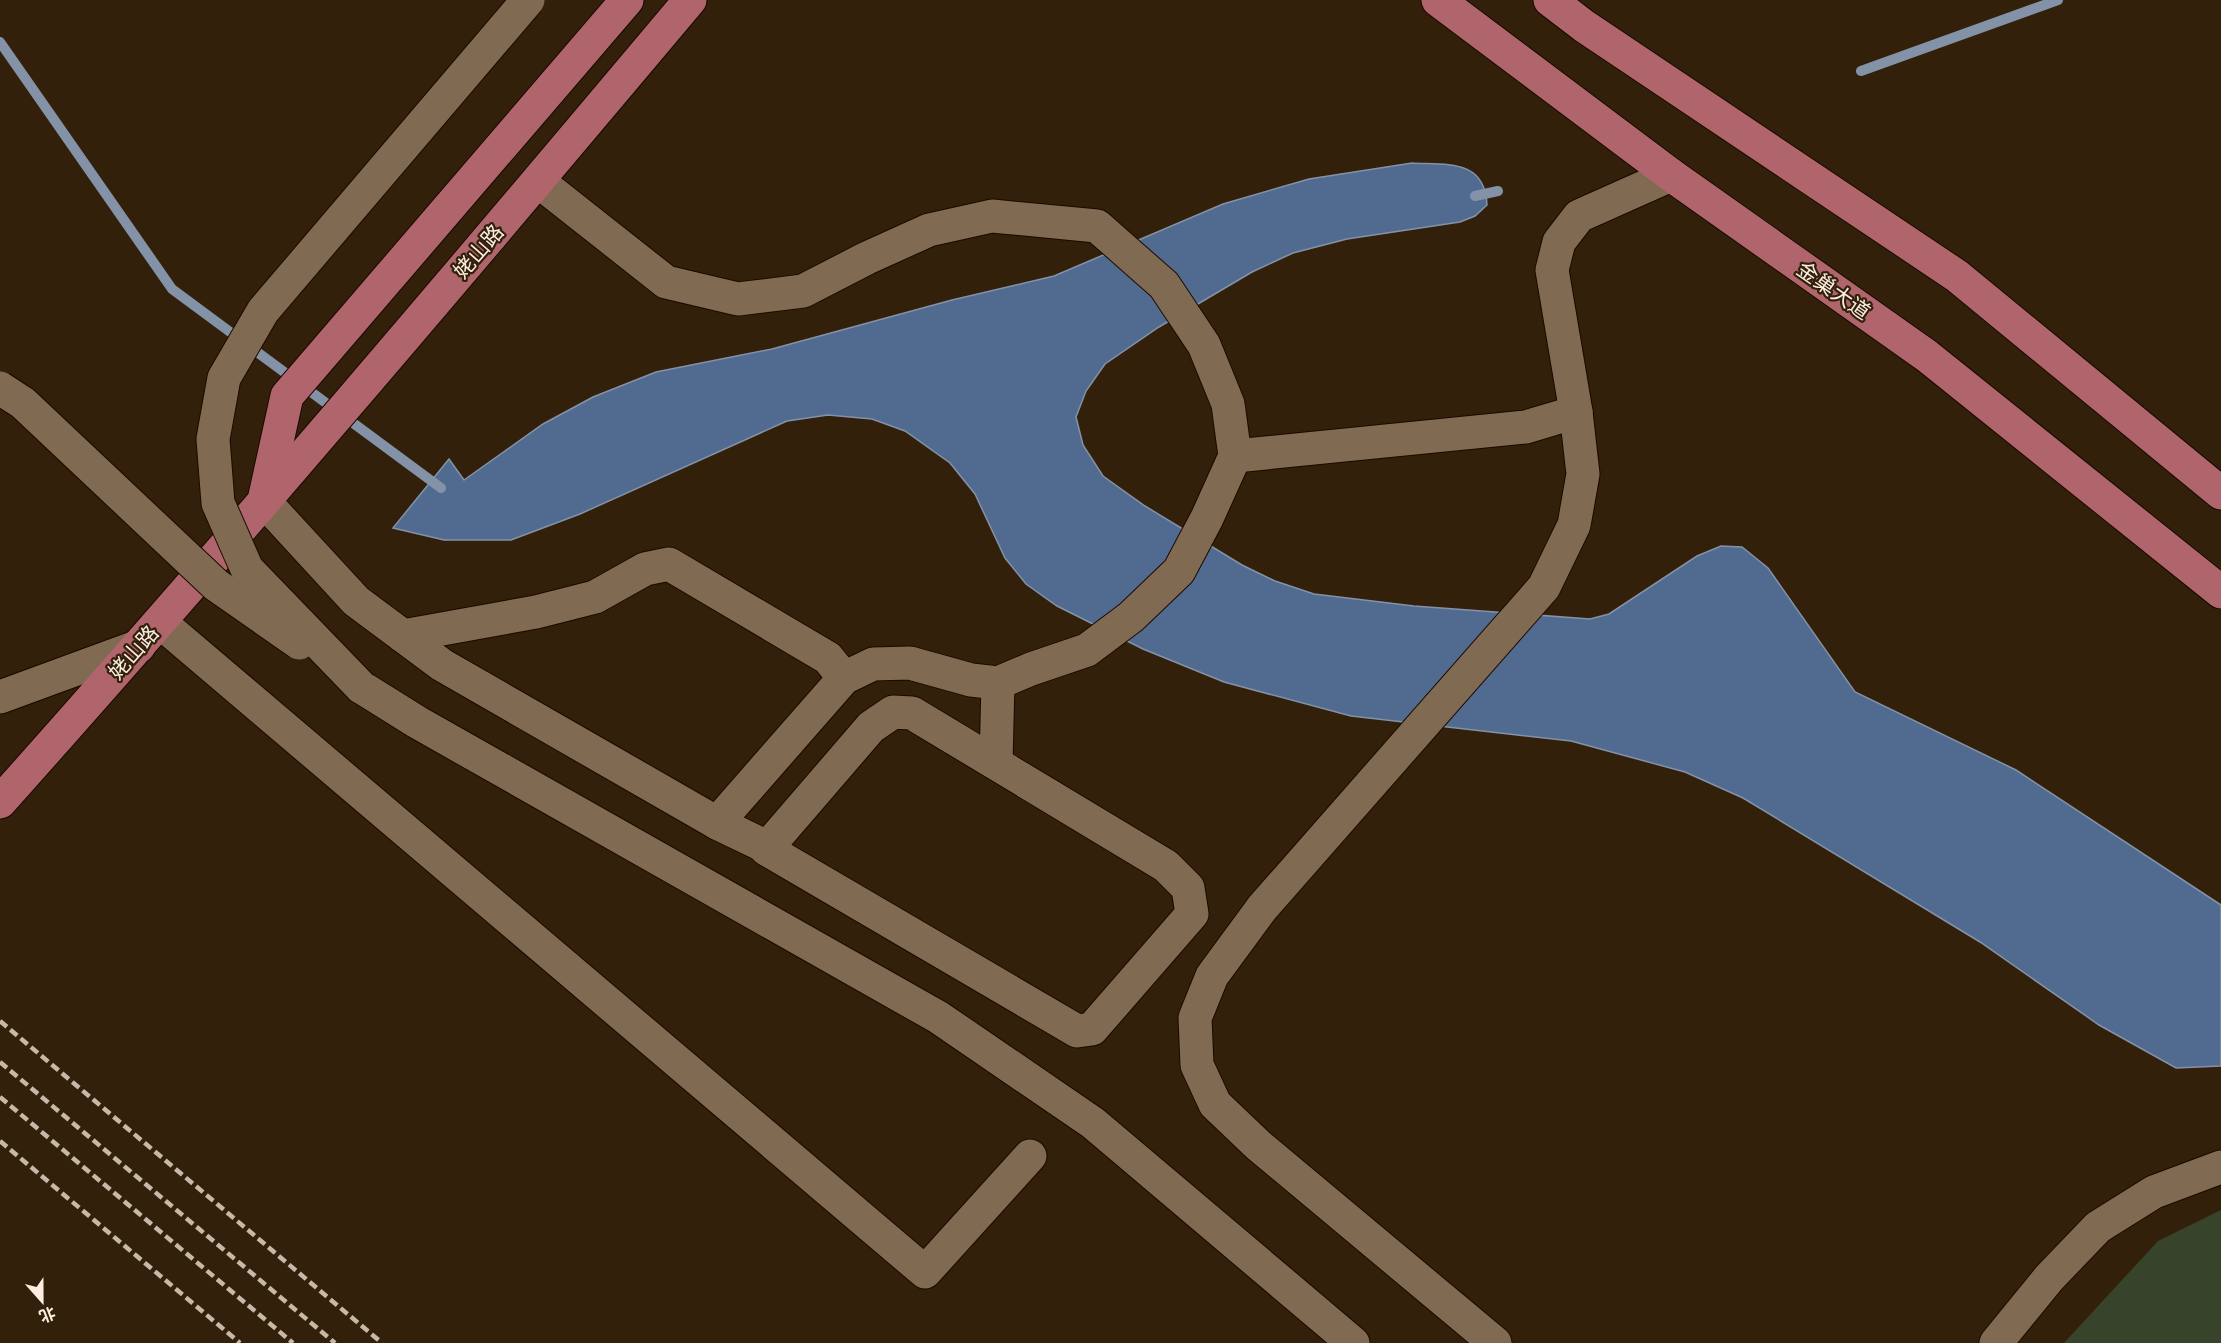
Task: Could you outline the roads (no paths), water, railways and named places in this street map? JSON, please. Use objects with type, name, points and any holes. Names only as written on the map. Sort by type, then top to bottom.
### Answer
[{"type":"main road","name":"姥山路","points":[[264,501],[287,396],[627,0]]},
{"type":"main road","name":"姥山路","points":[[0,802],[264,501],[690,0]]},
{"type":"main road","name":"金巢大道","points":[[1438,0],[1671,175],[1927,356],[2221,592]]},
{"type":"main road","points":[[1550,0],[1584,26],[1957,276],[2221,493]]},
{"type":"street","points":[[361,687],[247,568],[218,503],[213,439],[224,378],[263,311],[528,0]]},
{"type":"street","points":[[1495,1343],[1258,1145],[1215,1104],[1197,1065],[1195,1018],[1212,976],[1262,908],[1544,587],[1574,525],[1583,474],[1576,412],[1552,270],[1559,242],[1579,216],[1671,175]]},
{"type":"street","points":[[538,181],[666,282],[738,299],[803,291],[867,258],[929,230],[992,216],[1097,226],[1164,285],[1204,345],[1228,404],[1235,456],[1207,518],[1179,571],[1131,617],[1087,650],[998,683],[971,680],[910,663],[873,664],[844,678],[717,823]]},
{"type":"street","points":[[0,388],[23,403],[216,585],[361,687],[427,728],[938,1017],[1093,1123],[1353,1343]]},
{"type":"street","points":[[1235,456],[1526,427],[1576,412]]},
{"type":"street","points":[[264,501],[356,601],[442,665],[717,823],[767,847],[766,849],[1077,1031],[1092,1029],[1192,914],[1188,888],[1166,866],[912,713],[893,712],[870,727],[767,847]]},
{"type":"street","points":[[403,636],[536,612],[596,597],[645,569],[669,564],[828,658],[844,678]]},
{"type":"street","points":[[0,697],[149,634],[925,1272],[1030,1156]]},
{"type":"street","points":[[996,763],[998,683]]},
{"type":"street","points":[[1996,1343],[2049,1278],[2098,1227],[2154,1192],[2221,1167]]},
{"type":"water","points":[[1412,163],[1451,165],[1472,172],[1480,179],[1485,190],[1487,205],[1475,216],[1460,222],[1347,239],[1293,253],[1252,272],[1159,327],[1105,364],[1086,391],[1076,417],[1083,445],[1103,476],[1145,506],[1242,565],[1275,581],[1314,594],[1414,606],[1590,619],[1609,614],[1697,556],[1721,546],[1742,547],[1768,568],[1855,692],[2016,770],[2221,905],[2221,1066],[2176,1068],[2099,1025],[1980,942],[1743,798],[1685,772],[1571,741],[1351,716],[1224,682],[1143,649],[1057,606],[1026,584],[1005,558],[975,494],[950,463],[905,431],[872,419],[828,415],[787,421],[580,514],[511,540],[444,540],[393,528],[449,459],[464,480],[543,424],[593,397],[656,372],[772,349],[952,300],[1054,276],[1223,204],[1309,179]]},
{"type":"waterway","points":[[1861,71],[2058,0]]},
{"type":"waterway","points":[[0,42],[172,289],[441,488]]},
{"type":"waterway","points":[[1475,196],[1498,191]]},
{"type":"railway","points":[[0,1021],[382,1343]]},
{"type":"railway","points":[[0,1062],[335,1343]]},
{"type":"railway","points":[[0,1097],[293,1343]]},
{"type":"railway","points":[[0,1141],[240,1343]]}]
